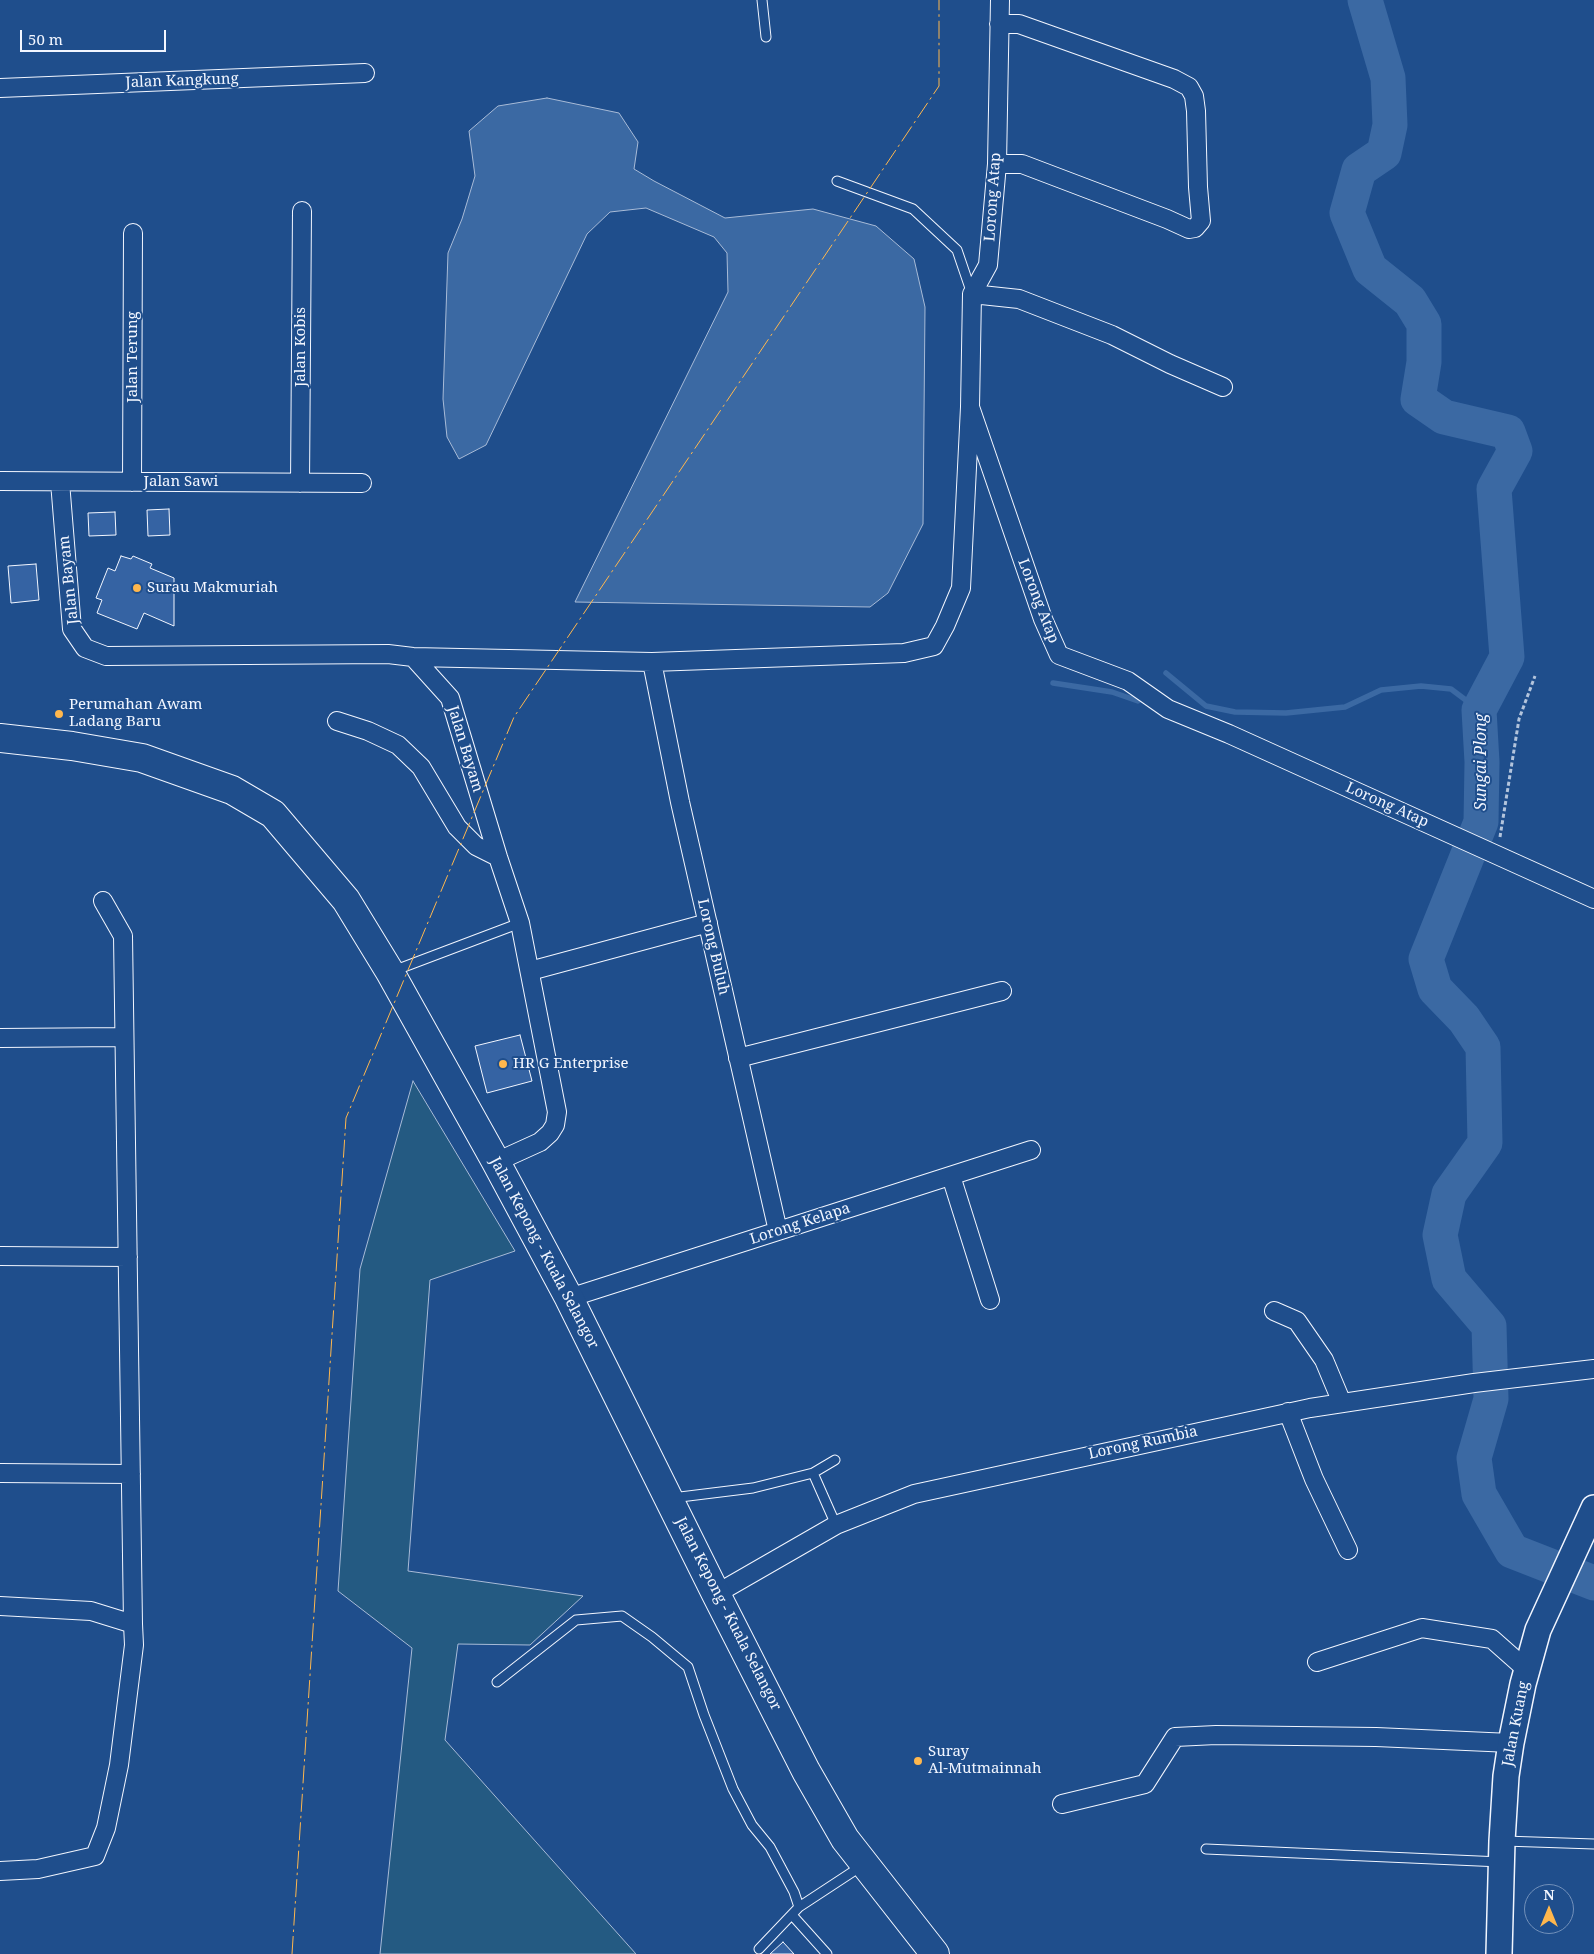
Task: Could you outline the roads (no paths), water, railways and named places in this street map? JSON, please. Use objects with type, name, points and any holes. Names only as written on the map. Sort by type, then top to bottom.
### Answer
[{"type":"highway","name":"Jalan Kepong - Kuala Selangor","points":[[0,738],[72,746],[142,758],[232,790],[273,814],[346,900],[390,972],[569,1298],[806,1771],[845,1839],[935,1954]]},
{"type":"main road","name":"Jalan Kuang","points":[[1499,1954],[1501,1852],[1506,1776],[1511,1743],[1538,1630],[1594,1508]]},
{"type":"street","name":"Lorong Atap","points":[[1000,0],[997,164],[988,265],[972,294],[970,407],[1043,619],[1059,655],[1128,681],[1168,709],[1229,734],[1594,899]]},
{"type":"street","points":[[997,164],[1022,164],[1189,229],[1195,228],[1201,221],[1196,111],[1194,96],[1189,87],[1020,24],[999,24]]},
{"type":"street","name":"Jalan Kangkung","points":[[0,88],[365,73]]},
{"type":"street","name":"Jalan Kobis","points":[[300,483],[302,211]]},
{"type":"street","name":"Jalan Terung","points":[[132,482],[134,232]]},
{"type":"street","points":[[972,294],[1019,299],[1112,335],[1222,387]]},
{"type":"street","points":[[414,657],[652,662],[904,654],[934,646],[945,626],[961,588],[970,407]]},
{"type":"street","name":"Jalan Sawi","points":[[0,481],[362,483]]},
{"type":"street","name":"Jalan Bayam","points":[[60,482],[72,629],[85,648],[106,656],[388,654],[414,657],[450,698],[520,923],[557,1112],[555,1125],[550,1133],[540,1142],[496,1162]]},
{"type":"street","name":"Lorong Buluh","points":[[652,662],[676,784],[778,1231]]},
{"type":"street","points":[[337,721],[368,731],[398,745],[421,767],[458,827],[476,846],[498,857]]},
{"type":"street","points":[[0,1871],[38,1869],[95,1856],[106,1828],[119,1764],[134,1644],[132,1624],[123,936],[102,901]]},
{"type":"street","points":[[530,971],[708,923]]},
{"type":"street","points":[[738,1058],[1002,991]]},
{"type":"street","points":[[0,1038],[123,1037]]},
{"type":"street","name":"Lorong Kelapa","points":[[569,1298],[1031,1150]]},
{"type":"street","points":[[951,1176],[990,1300]]},
{"type":"street","points":[[0,1256],[128,1257]]},
{"type":"street","points":[[1274,1311],[1297,1320],[1324,1360],[1342,1403]]},
{"type":"street","name":"Lorong Rumbia","points":[[716,1594],[836,1525],[914,1494],[1288,1412],[1474,1383],[1594,1369]]},
{"type":"street","points":[[1288,1412],[1318,1486],[1348,1550]]},
{"type":"street","points":[[0,1473],[130,1474]]},
{"type":"street","points":[[0,1606],[91,1611],[132,1624]]},
{"type":"street","points":[[1317,1662],[1422,1628],[1492,1639],[1527,1670]]},
{"type":"street","points":[[1062,1804],[1145,1784],[1175,1737],[1216,1735],[1376,1737],[1511,1743]]},
{"type":"lane","points":[[762,0],[766,37]]},
{"type":"lane","points":[[837,181],[912,208],[957,250],[972,294]]},
{"type":"lane","points":[[390,972],[520,923]]},
{"type":"lane","points":[[669,1498],[754,1488],[813,1473],[835,1460]]},
{"type":"lane","points":[[813,1473],[836,1525]]},
{"type":"lane","points":[[497,1682],[576,1620],[622,1616],[652,1637],[688,1667],[704,1715],[733,1788],[752,1824],[770,1847],[794,1892],[799,1906]]},
{"type":"lane","points":[[1206,1849],[1501,1852],[1594,1844]]},
{"type":"lane","points":[[759,1949],[799,1906],[865,1864]]},
{"type":"lane","points":[[792,1915],[827,1954]]},
{"type":"waterway","name":"Sungai Plong","points":[[1365,0],[1388,78],[1390,125],[1384,153],[1359,170],[1347,213],[1370,269],[1410,301],[1424,324],[1424,362],[1418,399],[1444,417],[1508,432],[1515,451],[1494,489],[1507,657],[1479,710],[1482,762],[1481,822],[1426,959],[1435,989],[1464,1019],[1483,1047],[1485,1143],[1449,1194],[1440,1235],[1449,1279],[1489,1326],[1491,1399],[1474,1458],[1479,1494],[1512,1551],[1594,1583]]},
{"type":"waterway","points":[[1166,673],[1206,706],[1235,712],[1286,713],[1345,707],[1381,690],[1421,686],[1451,689],[1479,710]]},
{"type":"waterway","points":[[1053,683],[1112,692],[1138,701],[1144,696]]},
{"type":"place","name":"Surau Makmuriah","points":[[137,588]]},
{"type":"place","name":"Perumahan Awam Ladang Baru","points":[[59,714]]},
{"type":"place","name":"HR G Enterprise","points":[[503,1064]]},
{"type":"place","name":"Suray Al-Mutmainnah","points":[[918,1761]]}]
